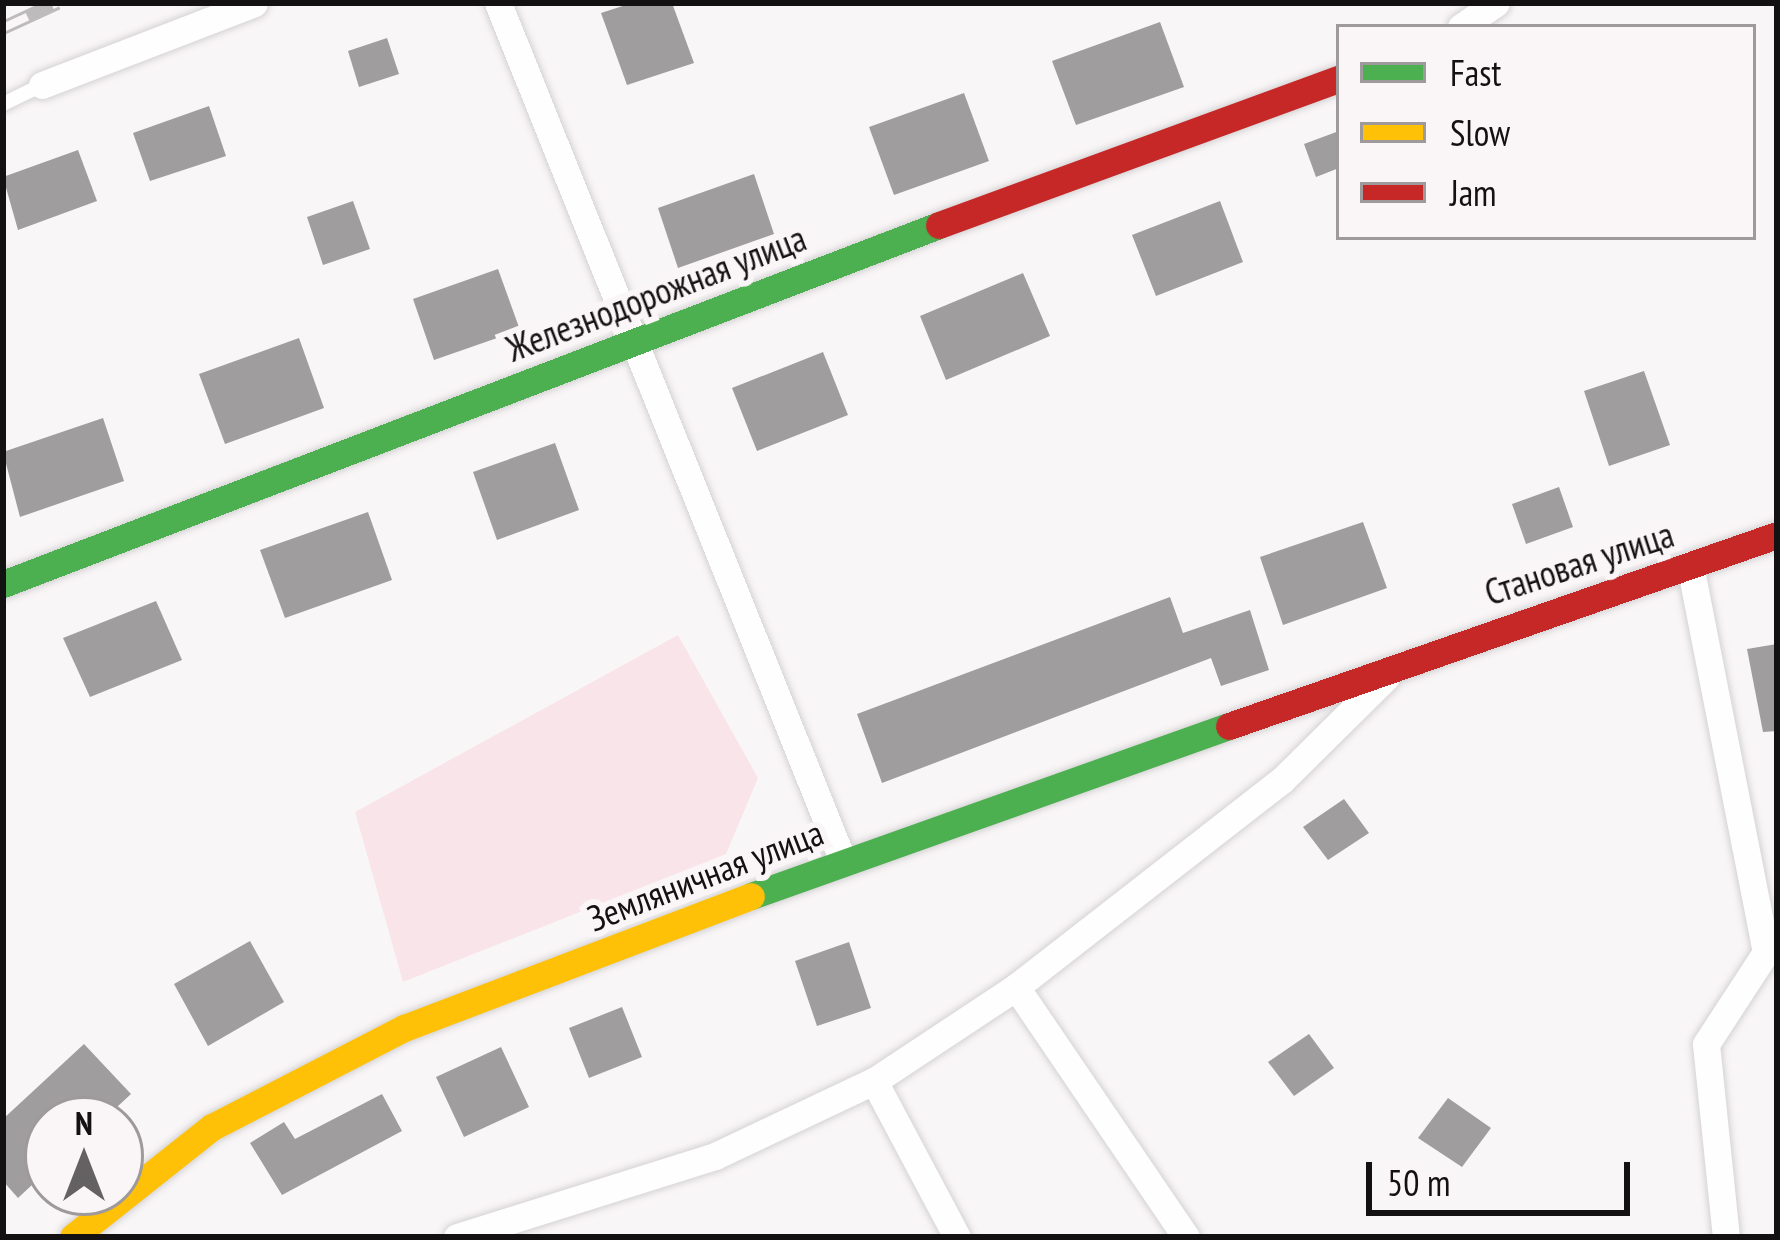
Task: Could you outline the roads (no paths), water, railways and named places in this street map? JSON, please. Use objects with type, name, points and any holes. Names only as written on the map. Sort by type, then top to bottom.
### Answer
[{"type":"street","points":[[42,85],[254,3]]},
{"type":"street","points":[[498,3],[843,861]]},
{"type":"street","points":[[1465,24],[1496,3]]},
{"type":"street","name":"Железнодорожная улица","points":[[3,584],[631,338],[1336,80]]},
{"type":"street","name":"Становая улица","points":[[1404,659],[1777,535]]},
{"type":"street","points":[[1690,565],[1766,952],[1706,1044],[1726,1237]]},
{"type":"street","points":[[458,1237],[715,1156],[874,1081],[1016,987],[1282,780],[1404,659]]},
{"type":"street","name":"Земляничная улица","points":[[73,1237],[212,1127],[278,1088],[404,1028],[843,861],[1404,659]]},
{"type":"street","points":[[1016,987],[1186,1237]]},
{"type":"street","points":[[874,1081],[957,1237]]},
{"type":"lane","points":[[3,104],[42,85]]},
{"type":"railway","points":[[3,28],[57,3]]}]
